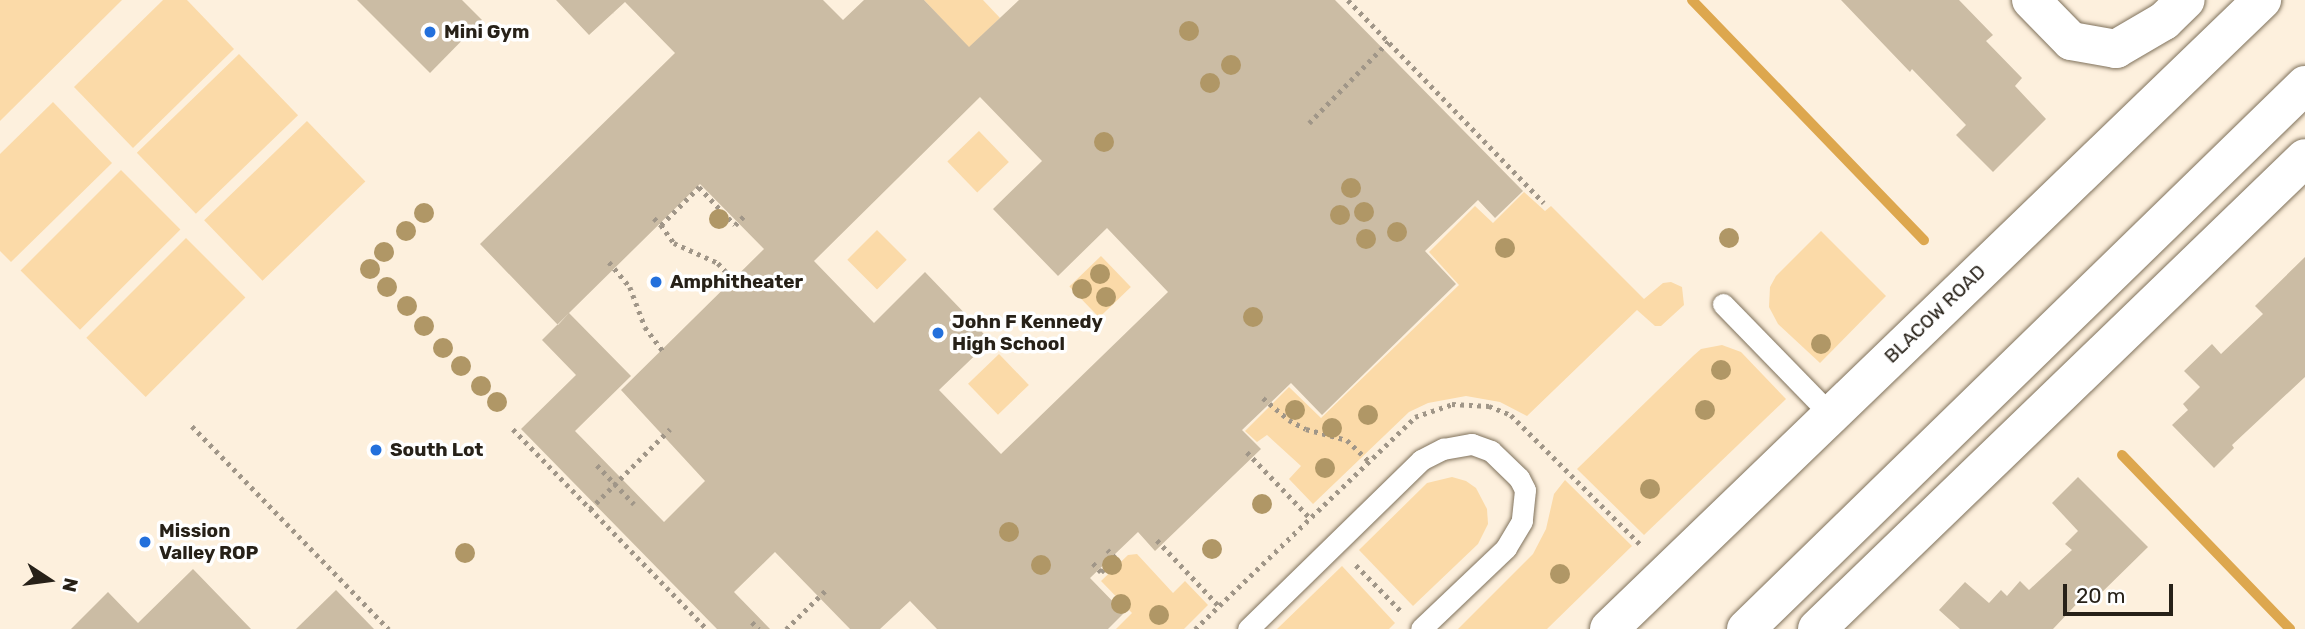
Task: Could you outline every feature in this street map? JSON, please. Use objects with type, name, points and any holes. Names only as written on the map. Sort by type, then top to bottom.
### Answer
[{"type":"main road","points":[[2031,0],[2071,41],[2116,49],[2164,21],[2186,0]]},
{"type":"main road","name":"BLACOW ROAD","points":[[1609,629],[2262,0]]},
{"type":"main road","points":[[1746,629],[2305,85]]},
{"type":"main road","points":[[1817,629],[2305,158]]},
{"type":"lane","points":[[1723,304],[1831,415]]},
{"type":"lane","points":[[1248,629],[1421,460],[1443,449],[1472,444],[1491,451],[1519,478],[1525,490],[1522,521],[1506,548],[1421,629]]},
{"type":"path","points":[[1348,0],[1544,203]]},
{"type":"path","points":[[1309,123],[1389,41]]},
{"type":"path","points":[[661,225],[699,187],[735,225],[745,215]]},
{"type":"path","points":[[654,218],[674,243],[718,262],[736,282]]},
{"type":"path","points":[[610,262],[630,287],[645,327],[664,352]]},
{"type":"path","points":[[1264,398],[1289,420],[1307,429],[1347,440],[1369,461]]},
{"type":"path","points":[[192,426],[389,629]]},
{"type":"path","points":[[513,429],[707,629]]},
{"type":"path","points":[[590,509],[670,429]]},
{"type":"path","points":[[1247,452],[1310,518]]},
{"type":"path","points":[[597,465],[634,503]]},
{"type":"path","points":[[1157,540],[1219,606]]},
{"type":"path","points":[[1093,564],[1101,572],[1115,558],[1107,550]]},
{"type":"path","points":[[1350,559],[1404,615]]},
{"type":"path","points":[[786,629],[828,588]]},
{"type":"path","points":[[752,622],[759,629]]},
{"type":"shaded area","points":[[0,0],[122,0],[0,121]]},
{"type":"shaded area","points":[[163,0],[187,0],[234,49],[133,148],[74,87]]},
{"type":"shaded area","points":[[924,0],[983,0],[1000,18],[969,48]]},
{"type":"shaded area","points":[[239,54],[298,115],[196,214],[137,153]]},
{"type":"shaded area","points":[[53,102],[112,163],[11,262],[0,251],[0,154]]},
{"type":"shaded area","points":[[307,121],[365,181],[262,281],[204,220]]},
{"type":"shaded area","points":[[979,131],[1009,162],[977,192],[947,162]]},
{"type":"shaded area","points":[[121,170],[180,229],[80,330],[21,270]]},
{"type":"shaded area","points":[[1524,192],[1545,211],[1551,206],[1644,299],[1663,283],[1671,282],[1682,287],[1684,305],[1661,326],[1655,326],[1637,310],[1527,416],[1500,402],[1466,396],[1428,403],[1409,412],[1313,504],[1289,479],[1301,466],[1267,435],[1257,442],[1245,431],[1289,387],[1321,418],[1459,285],[1429,252],[1475,206],[1493,223]]},
{"type":"shaded area","points":[[877,230],[907,260],[877,289],[847,260]]},
{"type":"shaded area","points":[[1821,231],[1886,296],[1820,363],[1778,324],[1769,307],[1770,287],[1776,276]]},
{"type":"shaded area","points":[[186,238],[245,297],[146,397],[86,338]]},
{"type":"shaded area","points":[[1101,256],[1131,287],[1099,317],[1069,287]]},
{"type":"shaded area","points":[[1722,345],[1741,352],[1786,399],[1644,535],[1577,469],[1701,349]]},
{"type":"shaded area","points":[[999,354],[1029,385],[998,415],[968,384]]},
{"type":"shaded area","points":[[1452,477],[1466,481],[1476,488],[1487,509],[1488,524],[1478,544],[1413,606],[1359,550],[1427,483]]},
{"type":"shaded area","points":[[1565,480],[1632,546],[1547,629],[1458,629],[1533,554],[1546,529],[1554,494]]},
{"type":"shaded area","points":[[1137,554],[1173,593],[1185,581],[1208,605],[1184,629],[1116,629],[1132,613],[1101,581],[1128,555]]},
{"type":"shaded area","points":[[1342,566],[1395,623],[1389,629],[1277,629]]},
{"type":"building","name":"Mini Gym","points":[[357,0],[462,0],[482,20],[430,73]]},
{"type":"building","points":[[556,0],[823,0],[843,20],[864,0],[924,0],[969,47],[1019,0],[1335,0],[1523,191],[1495,218],[1478,200],[1425,251],[1456,284],[1322,415],[1291,383],[1242,430],[1261,449],[1155,551],[1138,532],[1090,578],[1124,613],[1108,629],[937,629],[910,601],[880,629],[850,629],[775,552],[734,592],[770,629],[717,629],[521,429],[576,375],[542,340],[558,324],[480,244],[675,53],[625,2],[589,35]],"holes":[[[980,97],[1042,161],[993,209],[1058,276],[1107,228],[1168,292],[1001,454],[939,390],[990,341],[925,272],[874,323],[814,261]],[[700,184],[764,249],[621,390],[705,481],[664,522],[575,431],[631,376],[569,313]]]},
{"type":"building","points":[[1841,0],[1959,0],[1993,35],[1986,41],[2022,78],[2015,86],[2046,119],[1993,172],[1956,135],[1966,125],[1912,69],[1910,72]]},
{"type":"building","points":[[2305,257],[2305,377],[2232,445],[2234,448],[2214,468],[2172,425],[2188,410],[2183,404],[2200,387],[2184,371],[2212,344],[2221,354],[2263,314],[2255,306]]},
{"type":"building","points":[[2078,477],[2148,547],[2092,602],[2085,595],[2053,629],[1960,629],[1939,610],[1965,582],[1989,603],[2001,590],[2007,596],[2020,581],[2029,590],[2072,550],[2065,544],[2078,531],[2052,503]]},
{"type":"building","points":[[193,569],[251,629],[71,629],[108,592],[138,623]]},
{"type":"building","points":[[336,590],[374,629],[296,629]]},
{"type":"waterway","points":[[1692,0],[1924,240]]},
{"type":"waterway","points":[[2122,455],[2290,629]]},
{"type":"place","name":"Mini Gym","points":[[430,32]]},
{"type":"place","name":"Amphitheater","points":[[656,282]]},
{"type":"place","name":"John F Kennedy High School","points":[[938,333]]},
{"type":"place","name":"South Lot","points":[[376,450]]},
{"type":"place","name":"Mission Valley ROP","points":[[145,542]]}]
